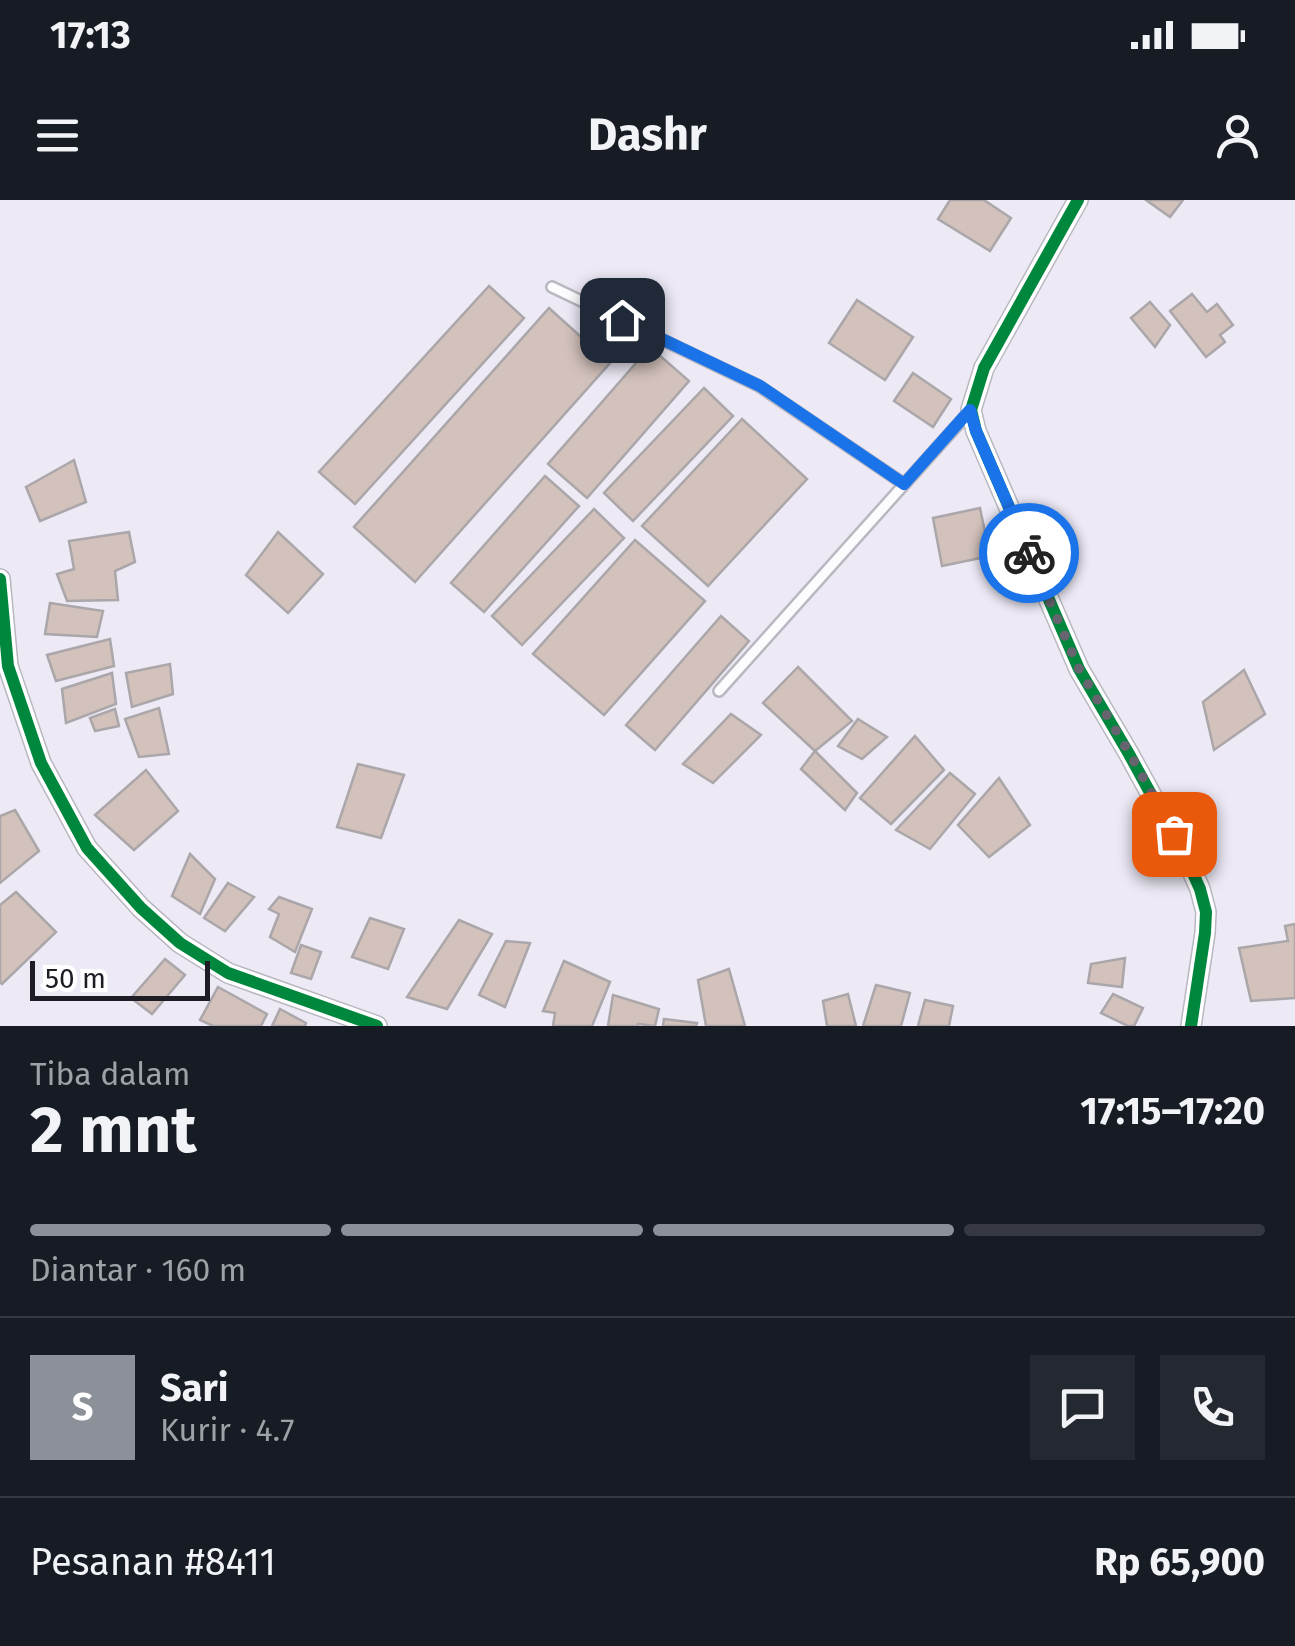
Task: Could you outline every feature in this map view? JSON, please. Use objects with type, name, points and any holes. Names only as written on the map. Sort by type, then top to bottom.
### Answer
[{"type":"street","points":[[1078,200],[984,368],[970,410],[1079,669],[1130,754],[1200,889],[1206,912],[1205,933],[1190,1026]]},
{"type":"street","points":[[0,579],[4,667],[40,762],[87,848],[141,908],[180,943],[228,973],[377,1026]]},
{"type":"lane","points":[[552,286],[760,386],[904,484]]},
{"type":"lane","points":[[719,691],[970,410]]},
{"type":"building","points":[[950,200],[984,200],[1011,218],[990,251],[938,219]]},
{"type":"building","points":[[1146,200],[1183,200],[1170,217]]},
{"type":"building","points":[[489,286],[524,318],[355,504],[319,472]]},
{"type":"building","points":[[1192,294],[1207,312],[1217,304],[1233,325],[1220,335],[1225,342],[1206,357],[1170,311]]},
{"type":"building","points":[[857,300],[913,337],[885,380],[829,343]]},
{"type":"building","points":[[1150,302],[1170,325],[1155,347],[1131,318]]},
{"type":"building","points":[[549,308],[610,363],[415,582],[354,527]]},
{"type":"building","points":[[650,347],[689,381],[587,498],[548,464]]},
{"type":"building","points":[[913,373],[951,399],[933,427],[894,401]]},
{"type":"building","points":[[704,388],[733,416],[633,521],[604,493]]},
{"type":"building","points":[[742,419],[807,479],[708,586],[642,526]]},
{"type":"building","points":[[74,460],[86,502],[40,521],[26,487]]},
{"type":"building","points":[[545,476],[579,506],[484,612],[451,583]]},
{"type":"building","points":[[980,508],[990,556],[942,566],[933,518]]},
{"type":"building","points":[[594,509],[624,538],[522,645],[492,616]]},
{"type":"building","points":[[129,532],[135,562],[115,571],[118,600],[67,601],[57,574],[74,569],[69,541]]},
{"type":"building","points":[[278,532],[323,574],[288,613],[246,575]]},
{"type":"building","points":[[635,540],[705,601],[604,715],[533,654]]},
{"type":"building","points":[[50,603],[103,611],[97,637],[45,634]]},
{"type":"building","points":[[721,616],[749,641],[655,750],[626,725]]},
{"type":"building","points":[[110,639],[114,666],[56,681],[47,655]]},
{"type":"building","points":[[170,664],[173,694],[132,707],[126,673]]},
{"type":"building","points":[[798,667],[852,721],[815,751],[763,703]]},
{"type":"building","points":[[1244,670],[1265,714],[1214,750],[1203,702]]},
{"type":"building","points":[[112,673],[116,704],[66,723],[62,689]]},
{"type":"building","points":[[159,708],[169,754],[139,757],[125,719]]},
{"type":"building","points":[[115,709],[119,726],[95,731],[90,718]]},
{"type":"building","points":[[731,714],[761,735],[713,783],[683,764]]},
{"type":"building","points":[[858,719],[887,737],[862,759],[838,746]]},
{"type":"building","points":[[915,736],[944,770],[891,824],[860,798]]},
{"type":"building","points":[[815,751],[857,793],[845,810],[801,769]]},
{"type":"building","points":[[358,764],[404,775],[381,838],[337,827]]},
{"type":"building","points":[[146,770],[178,811],[134,850],[95,815]]},
{"type":"building","points":[[950,773],[975,794],[930,849],[896,830]]},
{"type":"building","points":[[999,778],[1030,825],[989,857],[958,825]]},
{"type":"building","points":[[15,810],[39,851],[0,883],[0,816]]},
{"type":"building","points":[[190,854],[215,879],[200,914],[172,896]]},
{"type":"building","points":[[228,883],[254,897],[225,931],[204,918]]},
{"type":"building","points":[[16,892],[56,932],[2,984],[0,905]]},
{"type":"building","points":[[279,897],[312,909],[295,952],[270,937],[279,914],[269,909]]},
{"type":"building","points":[[370,918],[404,929],[388,969],[352,957]]},
{"type":"building","points":[[459,920],[492,934],[447,1009],[407,997]]},
{"type":"building","points":[[1295,924],[1295,998],[1251,1001],[1239,948],[1288,941],[1285,926]]},
{"type":"building","points":[[506,941],[530,943],[505,1007],[479,995]]},
{"type":"building","points":[[301,945],[321,952],[311,979],[291,973]]},
{"type":"building","points":[[1125,958],[1122,987],[1088,983],[1091,964]]},
{"type":"building","points":[[165,959],[185,975],[152,1014],[131,998]]},
{"type":"building","points":[[564,961],[610,982],[592,1026],[553,1026],[555,1013],[543,1011]]},
{"type":"building","points":[[729,969],[745,1026],[706,1026],[698,980]]},
{"type":"building","points":[[876,985],[910,993],[901,1026],[863,1026]]},
{"type":"building","points":[[218,987],[267,1014],[261,1026],[213,1026],[200,1020]]},
{"type":"building","points":[[848,994],[856,1026],[827,1026],[823,1001]]},
{"type":"building","points":[[1113,994],[1143,1008],[1134,1026],[1101,1013]]},
{"type":"building","points":[[613,995],[659,1009],[655,1026],[608,1026]]},
{"type":"building","points":[[925,1000],[953,1006],[949,1026],[918,1026]]},
{"type":"building","points":[[280,1009],[306,1023],[305,1026],[272,1026]]},
{"type":"building","points":[[664,1019],[697,1023],[663,1026]]},
{"type":"cycle path","points":[[1078,200],[984,368],[971,410],[976,431],[1079,669],[1200,889],[1206,912],[1205,933],[1191,1026]]},
{"type":"cycle path","points":[[0,579],[8,666],[41,763],[87,848],[141,908],[180,943],[228,973],[377,1026]]},
{"type":"way so far","points":[[1029,553],[1079,669],[1174,834]]},
{"type":"route","points":[[622,320],[760,386],[904,484],[970,410],[1029,553]]}]
